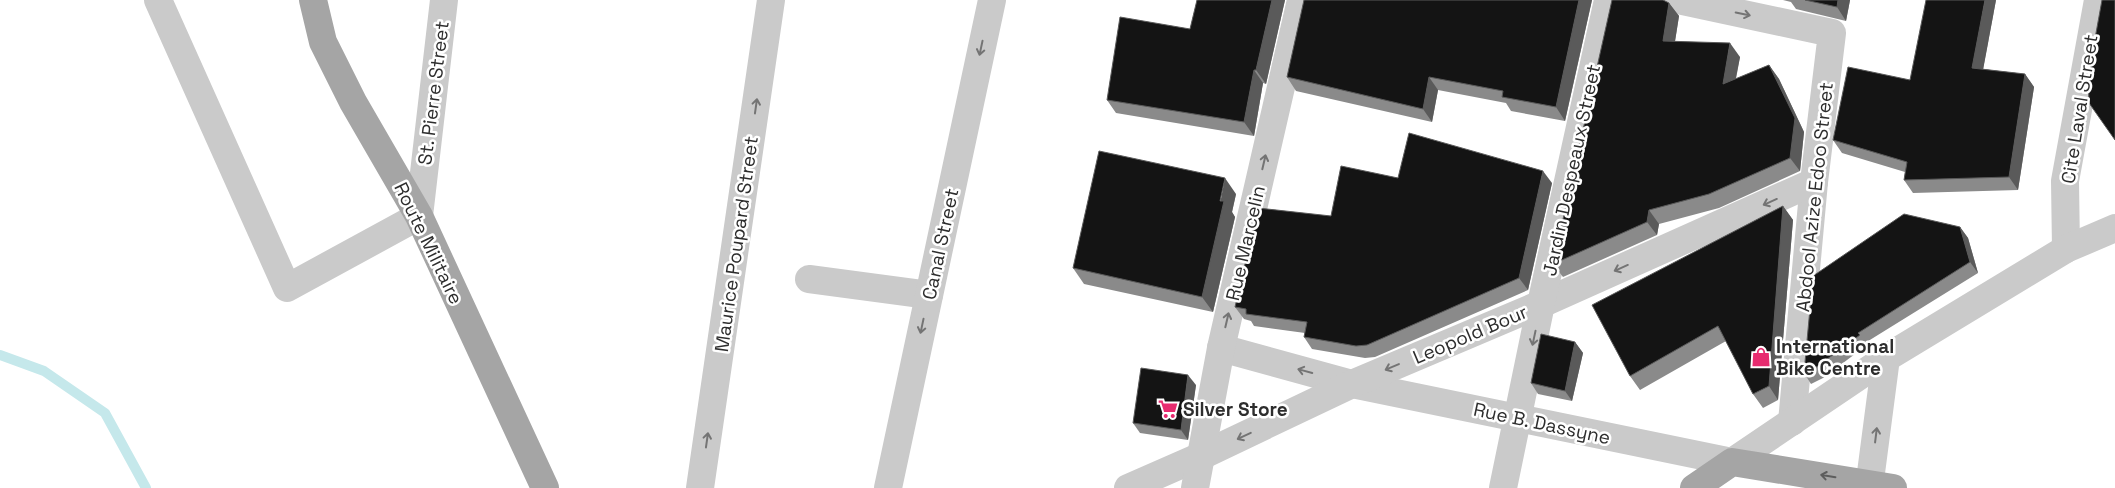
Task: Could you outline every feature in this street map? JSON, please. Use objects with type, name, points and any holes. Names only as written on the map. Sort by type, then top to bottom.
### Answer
[{"type":"main road","name":"Route Militaire","points":[[313,0],[323,42],[353,102],[419,216],[545,488]]},
{"type":"main road","points":[[1694,488],[1732,462],[1878,486]]},
{"type":"street","points":[[158,0],[286,288],[419,216]]},
{"type":"street","name":"St. Pierre Street","points":[[419,216],[444,0]]},
{"type":"street","name":"Maurice Poupard Street","points":[[700,488],[771,0]]},
{"type":"street","name":"Canal Street","points":[[888,488],[992,0]]},
{"type":"street","name":"Rue Marcelin","points":[[1195,488],[1221,348],[1301,0]]},
{"type":"street","name":"Jardin Despeaux Street","points":[[1503,488],[1541,304],[1608,0]]},
{"type":"street","name":"Abdool Azize Edoo Street","points":[[1678,0],[1832,33],[1814,182],[1792,422]]},
{"type":"street","name":"Cite Laval Street","points":[[2066,249],[2065,181],[2098,0]]},
{"type":"street","name":"Leopold Bour","points":[[1128,488],[1201,456],[1352,384],[1541,304],[1814,182]]},
{"type":"street","points":[[1732,462],[1886,358],[2066,249],[2115,228]]},
{"type":"street","points":[[808,278],[929,295]]},
{"type":"street","name":"Rue B. Dassyne","points":[[1221,348],[1352,384],[1732,462]]},
{"type":"street","points":[[1878,486],[1886,358]]},
{"type":"building","points":[[1197,0],[1272,0],[1256,70],[1254,70],[1244,122],[1107,100],[1120,17],[1190,29]]},
{"type":"building","points":[[1304,0],[1579,0],[1556,107],[1502,97],[1503,91],[1429,77],[1423,109],[1287,77]]},
{"type":"building","points":[[1612,0],[1663,0],[1669,3],[1663,41],[1730,43],[1723,84],[1769,65],[1795,118],[1790,158],[1709,194],[1649,210],[1647,222],[1553,264]]},
{"type":"building","points":[[1805,0],[1838,0],[1837,7]]},
{"type":"building","points":[[1926,0],[1985,0],[1972,68],[2025,74],[2009,177],[1904,180],[1907,162],[1833,140],[1848,67],[1910,80]]},
{"type":"building","points":[[2102,0],[2115,0],[2115,140],[2089,103],[2088,77]]},
{"type":"building","points":[[1409,133],[1543,171],[1519,278],[1367,345],[1356,346],[1304,337],[1307,322],[1246,314],[1246,309],[1235,307],[1258,208],[1331,216],[1341,166],[1398,178]]},
{"type":"building","points":[[1099,151],[1225,178],[1220,201],[1224,201],[1202,297],[1073,268]]},
{"type":"building","points":[[1783,206],[1769,386],[1753,394],[1718,326],[1630,376],[1592,305]]},
{"type":"building","points":[[1904,214],[1960,227],[1970,262],[1858,333],[1860,335],[1815,368],[1804,373],[1813,276]]},
{"type":"building","points":[[1541,334],[1575,342],[1565,391],[1531,383]]},
{"type":"building","name":"Silver Store","points":[[1141,368],[1188,375],[1181,430],[1133,423]]},
{"type":"waterway","points":[[0,355],[44,371],[105,413],[146,488]]},
{"type":"place","name":"International Bike Centre","points":[[1761,357]]},
{"type":"place","name":"Silver Store","points":[[1168,409]]}]
